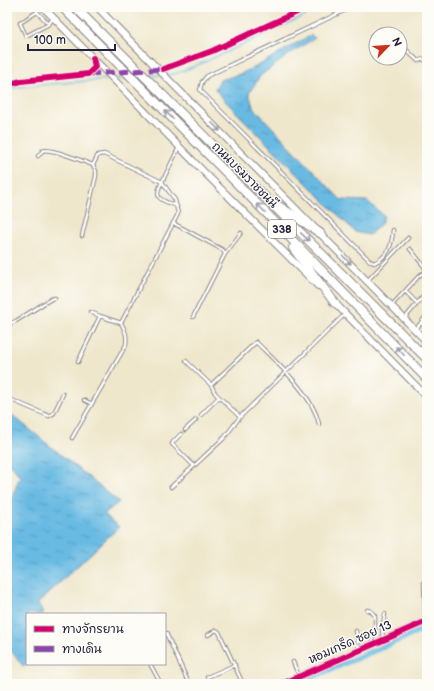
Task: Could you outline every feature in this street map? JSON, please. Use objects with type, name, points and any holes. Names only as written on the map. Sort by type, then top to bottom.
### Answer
[{"type":"highway","name":"ถนนบรมราชชนนี","points":[[62,7],[271,218],[427,379]]},
{"type":"highway","name":"ถนนบรมราชชนนี","points":[[74,7],[427,359]]},
{"type":"highway","points":[[265,197],[320,233]]},
{"type":"highway","points":[[271,218],[335,303]]},
{"type":"main road","points":[[43,7],[427,397]]},
{"type":"main road","points":[[97,7],[159,68],[169,80],[427,342]]},
{"type":"main road","name":"หอมเกร็ด ซอย 13","points":[[282,684],[426,621]]},
{"type":"street","points":[[159,68],[212,51],[308,7]]},
{"type":"street","points":[[7,85],[21,81],[88,74],[95,67],[93,58]]},
{"type":"lane","points":[[39,7],[37,12],[20,24],[26,36],[49,24],[53,18]]},
{"type":"lane","points":[[352,7],[207,76],[202,82],[200,90],[370,261],[374,263],[380,260],[389,251],[393,230]]},
{"type":"lane","points":[[37,12],[49,24]]},
{"type":"lane","points":[[408,52],[414,58],[418,60],[423,59],[427,62]]},
{"type":"lane","points":[[177,206],[162,200],[157,193],[180,147]]},
{"type":"lane","points":[[38,156],[47,150],[93,165],[96,171],[96,176],[82,236]]},
{"type":"lane","points":[[93,165],[98,155],[104,154],[162,182],[175,200],[177,206],[178,214],[121,324]]},
{"type":"lane","points":[[173,223],[223,250],[225,254]]},
{"type":"lane","points":[[193,316],[225,254],[241,232]]},
{"type":"lane","points":[[367,281],[408,238]]},
{"type":"lane","points":[[392,306],[420,275],[427,271],[410,249]]},
{"type":"lane","points":[[405,291],[417,303]]},
{"type":"lane","points":[[404,319],[427,292]]},
{"type":"lane","points":[[7,325],[55,298]]},
{"type":"lane","points":[[72,438],[126,345],[127,337],[125,329],[121,324],[90,312]]},
{"type":"lane","points":[[171,487],[224,438],[240,417],[346,314]]},
{"type":"lane","points":[[415,330],[427,315]]},
{"type":"lane","points":[[78,362],[100,316]]},
{"type":"lane","points":[[421,322],[427,328]]},
{"type":"lane","points":[[211,385],[256,342],[286,372],[317,415],[319,424]]},
{"type":"lane","points":[[186,361],[211,385],[214,393],[240,417]]},
{"type":"lane","points":[[7,398],[49,416],[54,413],[63,394]]},
{"type":"lane","points":[[201,415],[218,397]]},
{"type":"lane","points":[[84,400],[92,404]]},
{"type":"lane","points":[[185,430],[196,420]]},
{"type":"lane","points":[[181,434],[172,444],[194,466]]},
{"type":"lane","points":[[424,582],[426,621]]},
{"type":"lane","points":[[367,610],[371,611],[374,616],[375,630],[372,634],[373,645]]},
{"type":"lane","points":[[383,640],[382,629],[385,614]]},
{"type":"lane","points":[[208,635],[216,630],[219,632],[242,682],[233,684]]},
{"type":"lane","points":[[356,631],[359,650]]},
{"type":"lane","points":[[166,633],[189,684]]},
{"type":"lane","points":[[293,662],[299,676]]},
{"type":"lane","points":[[150,665],[160,684]]},
{"type":"lane","points":[[206,677],[235,665]]},
{"type":"water","points":[[311,35],[315,38],[291,53],[260,76],[249,93],[253,107],[341,200],[367,201],[384,216],[381,224],[369,235],[355,232],[226,102],[215,89],[220,80],[240,74],[255,67]]},
{"type":"water","points":[[7,411],[119,502],[104,514],[119,527],[38,603],[43,613],[26,613],[26,664],[23,666],[7,646],[7,511],[20,476],[7,461]]},
{"type":"waterway","points":[[167,75],[175,74],[207,61],[323,7]]},
{"type":"waterway","points":[[149,76],[161,75]]},
{"type":"waterway","points":[[115,79],[128,78]]},
{"type":"waterway","points":[[7,89],[110,79]]},
{"type":"waterway","points":[[296,684],[427,628]]},
{"type":"marked path","points":[[89,74],[163,69]]},
{"type":"cycle path","points":[[163,69],[212,51],[308,7]]},
{"type":"cycle path","points":[[7,85],[21,81],[88,74],[95,67],[93,58]]},
{"type":"cycle path","points":[[282,684],[427,621]]}]
